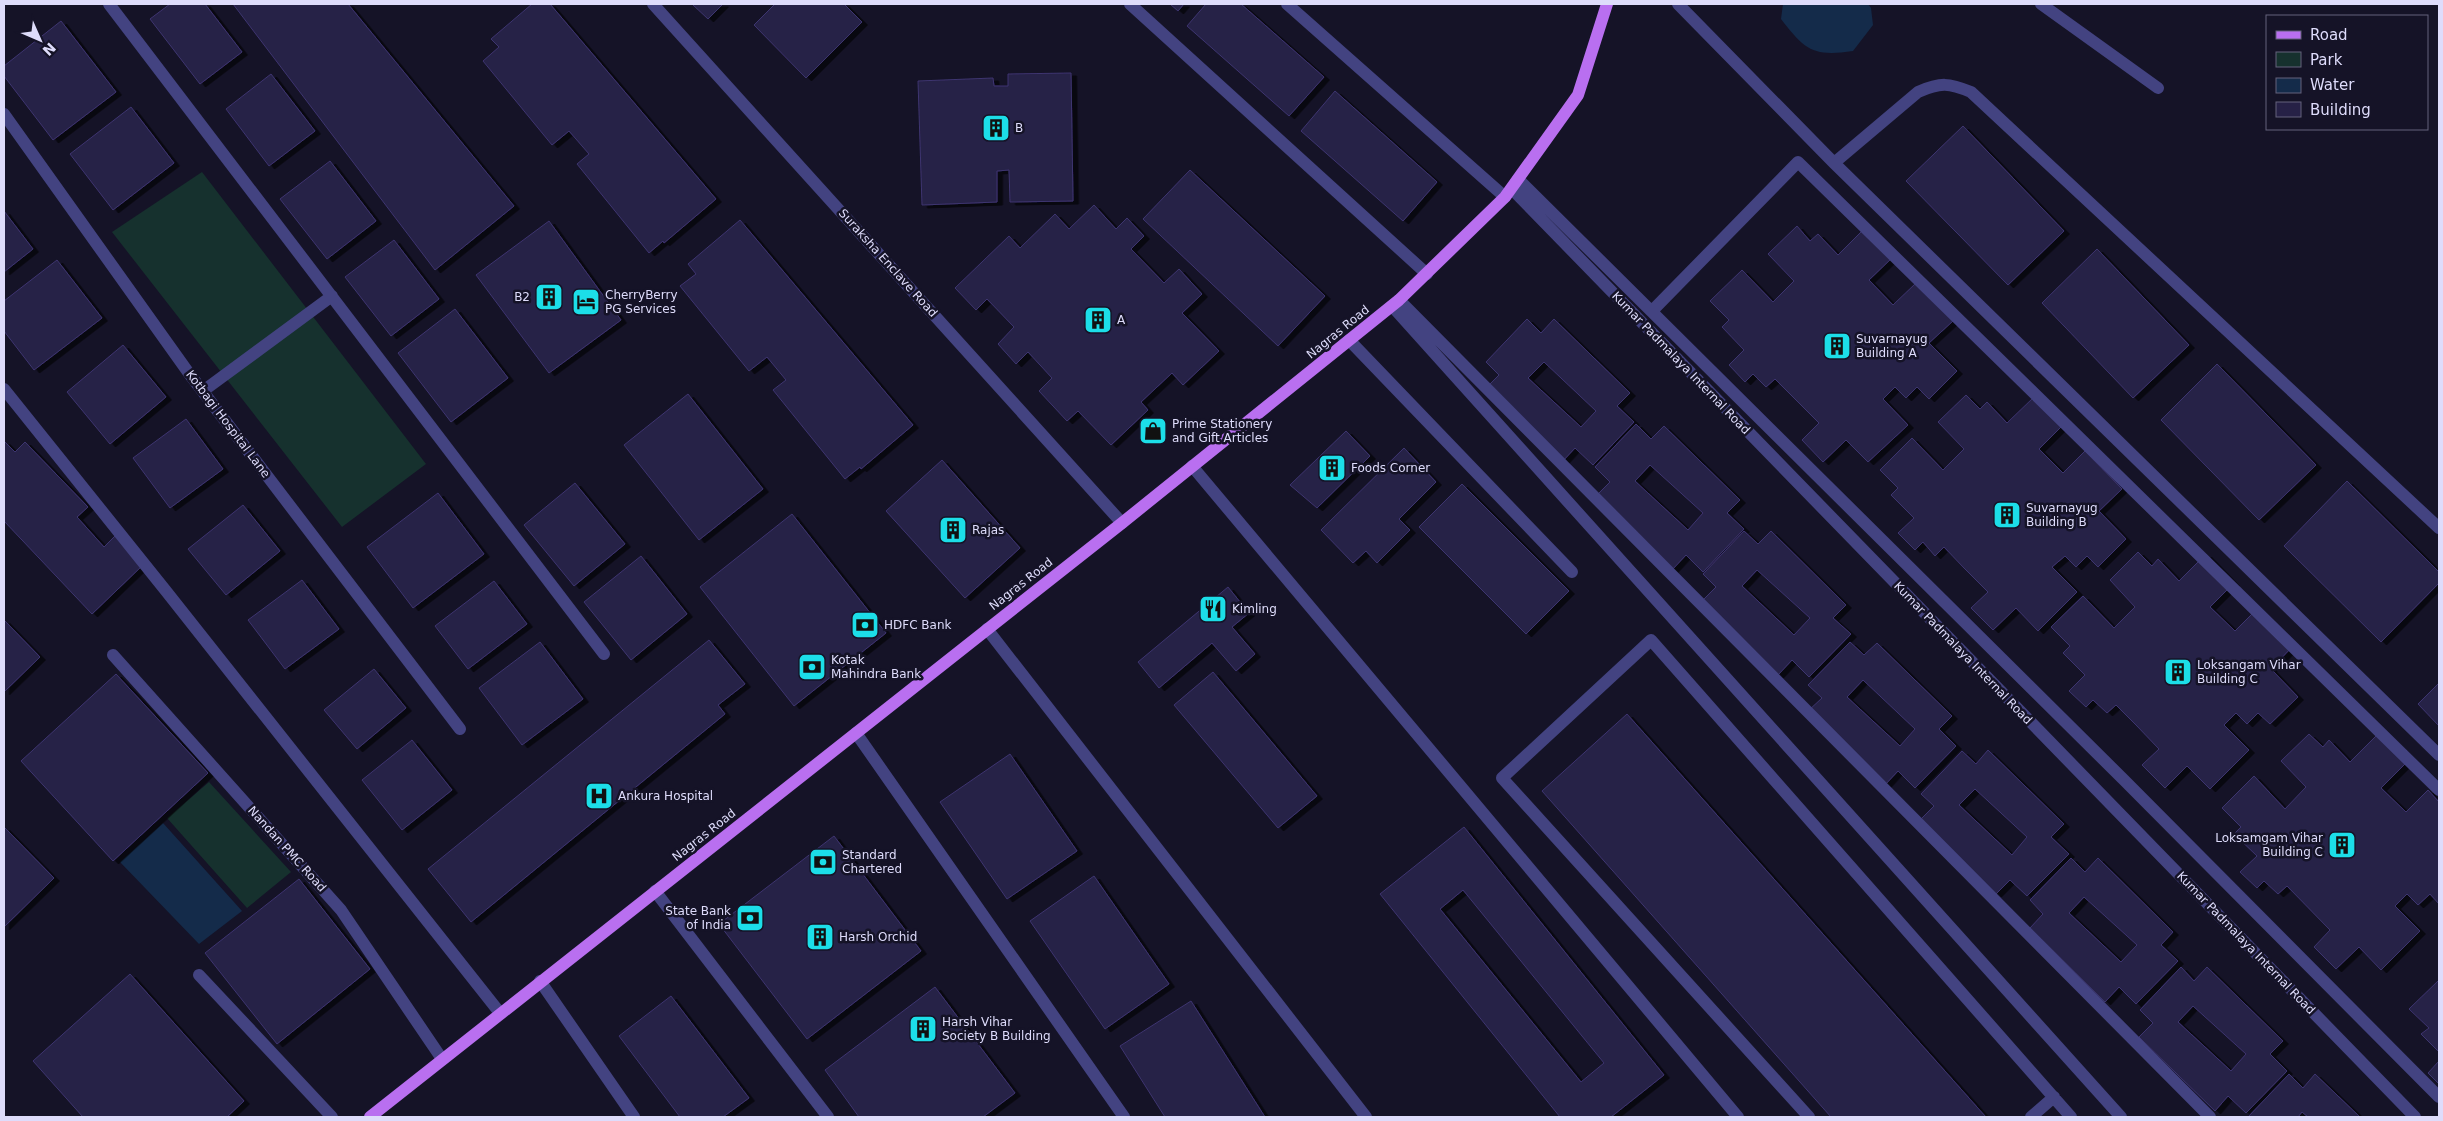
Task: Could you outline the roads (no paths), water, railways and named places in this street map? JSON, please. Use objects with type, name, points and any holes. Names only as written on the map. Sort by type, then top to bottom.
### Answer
[{"type":"main road","name":"Nagras Road","points":[[370,1117],[1122,523],[1396,303],[1512,188],[1578,95],[1608,4]]},
{"type":"street","points":[[109,4],[604,654]]},
{"type":"street","name":"Suraksha Enclave Road","points":[[653,4],[1122,523]]},
{"type":"street","points":[[1130,4],[1427,274]]},
{"type":"street","points":[[1287,4],[1512,188],[1652,312],[2117,773],[2439,1097]]},
{"type":"street","points":[[1678,4],[1834,163],[2439,755]]},
{"type":"street","points":[[2041,4],[2158,88]]},
{"type":"street","points":[[1834,163],[1918,92],[1934,85],[1951,84],[1971,92],[2439,528]]},
{"type":"street","name":"Kotbagi Hospital Lane","points":[[4,114],[203,391],[460,729]]},
{"type":"street","points":[[1652,312],[1798,162],[2439,790]]},
{"type":"street","name":"Kumar Padmalaya Internal Road","points":[[1512,188],[2415,1117]]},
{"type":"street","points":[[203,391],[332,296]]},
{"type":"street","points":[[1396,303],[2121,1117]]},
{"type":"street","points":[[1396,303],[2210,1117]]},
{"type":"street","points":[[1349,340],[1572,572]]},
{"type":"street","points":[[4,389],[166,590],[500,1013]]},
{"type":"street","points":[[1192,466],[1738,1117]]},
{"type":"street","points":[[987,629],[1366,1117]]},
{"type":"street","points":[[1810,1117],[1502,778],[1651,640],[2071,1117]]},
{"type":"street","name":"Nandan PMC Road","points":[[113,655],[341,910],[442,1059]]},
{"type":"street","points":[[856,733],[1124,1117]]},
{"type":"street","points":[[655,891],[828,1117]]},
{"type":"street","points":[[199,975],[332,1117]]},
{"type":"street","points":[[540,981],[634,1117]]},
{"type":"street","points":[[2031,1117],[2054,1097]]},
{"type":"water","points":[[1783,4],[1868,4],[1871,8],[1873,25],[1853,51],[1839,53],[1819,52],[1811,49],[1797,38],[1781,19]]},
{"type":"water","points":[[163,823],[242,911],[199,944],[120,862]]},
{"type":"place","name":"B","points":[[996,128]]},
{"type":"place","name":"B2","points":[[549,297]]},
{"type":"place","name":"CherryBerry PG Services","points":[[586,302]]},
{"type":"place","name":"A","points":[[1098,320]]},
{"type":"place","name":"Suvarnayug Building A","points":[[1837,346]]},
{"type":"place","name":"Prime Stationery and Gift Articles","points":[[1153,431]]},
{"type":"place","name":"Foods Corner","points":[[1332,468]]},
{"type":"place","name":"Suvarnayug Building B","points":[[2007,515]]},
{"type":"place","name":"Rajas","points":[[953,530]]},
{"type":"place","name":"Kimling","points":[[1213,609]]},
{"type":"place","name":"HDFC Bank","points":[[865,625]]},
{"type":"place","name":"Kotak Mahindra Bank","points":[[812,667]]},
{"type":"place","name":"Loksangam Vihar Building C","points":[[2178,672]]},
{"type":"place","name":"Ankura Hospital","points":[[599,796]]},
{"type":"place","name":"Loksamgam Vihar Building C","points":[[2342,845]]},
{"type":"place","name":"Standard Chartered","points":[[823,862]]},
{"type":"place","name":"State Bank of India","points":[[750,918]]},
{"type":"place","name":"Harsh Orchid","points":[[820,937]]},
{"type":"place","name":"Harsh Vihar Society B Building","points":[[923,1029]]}]
